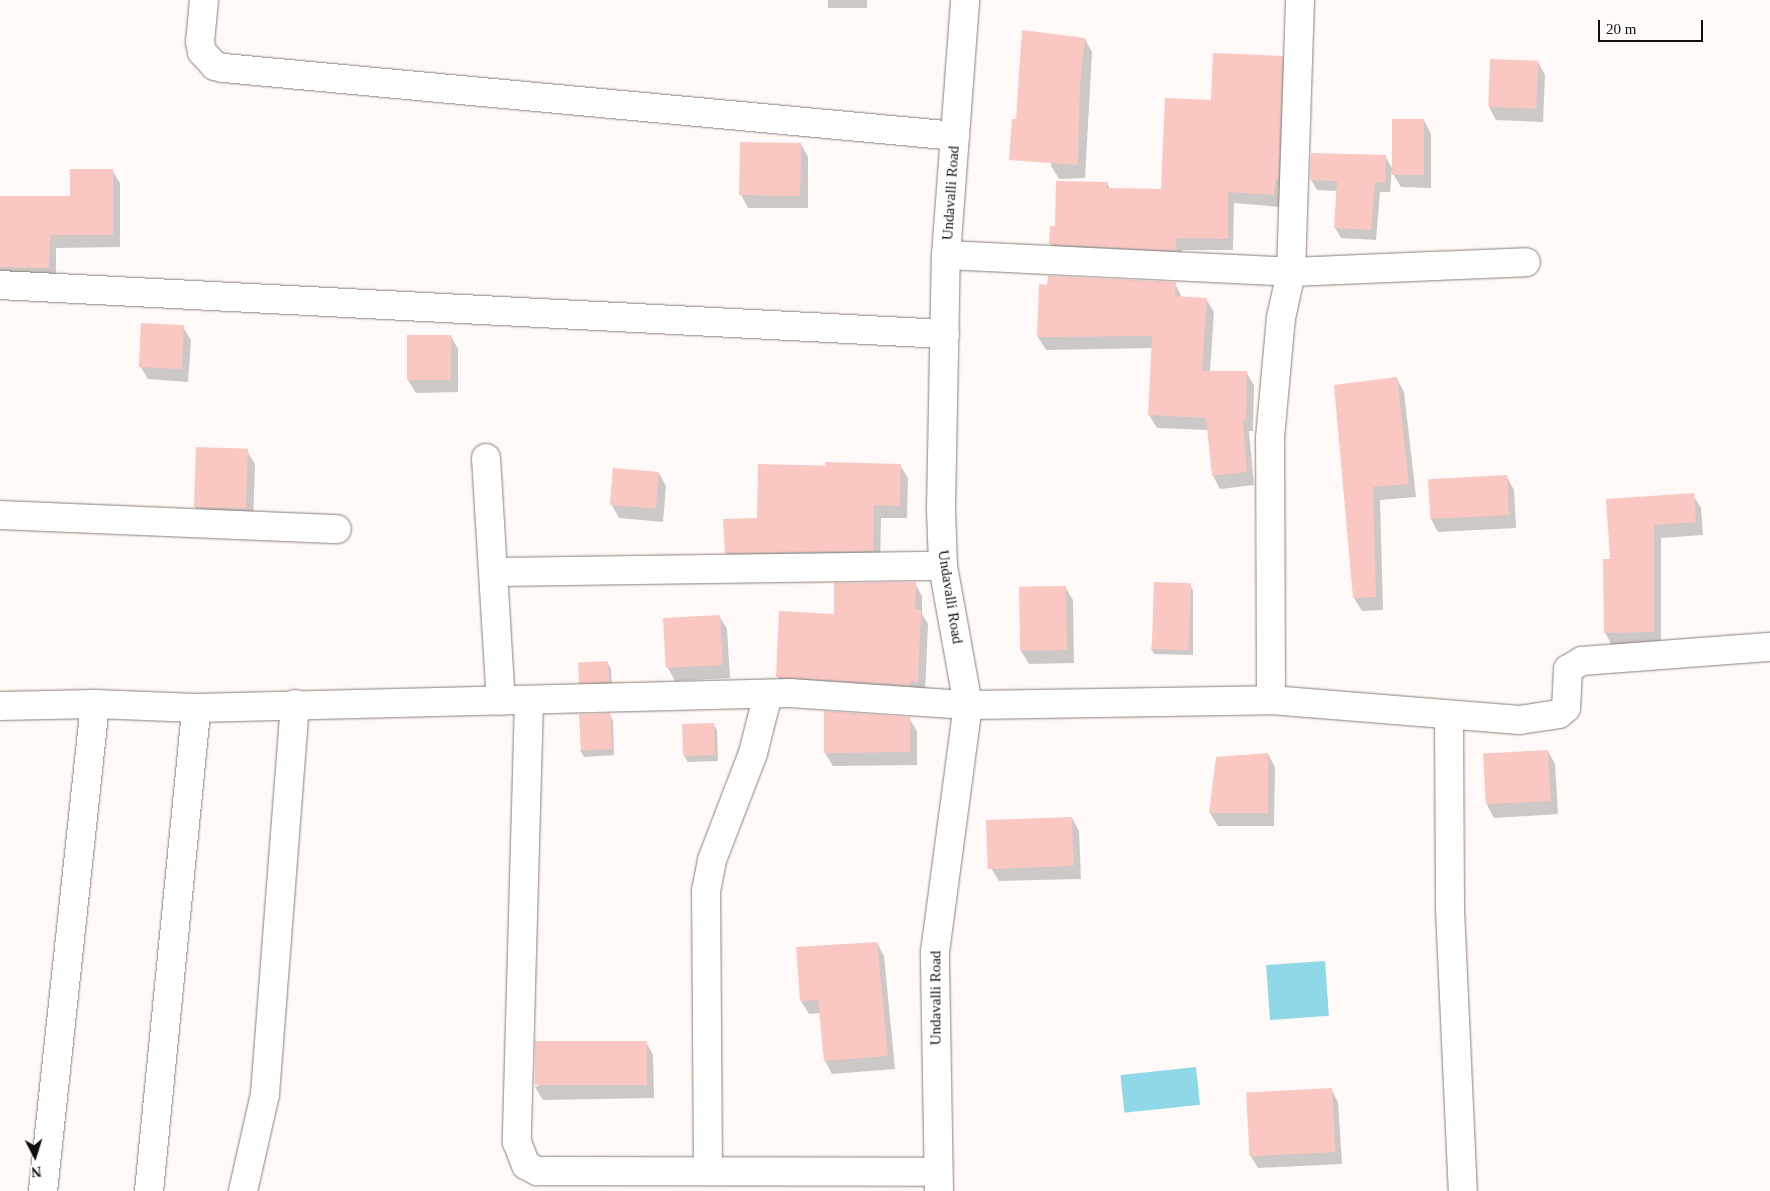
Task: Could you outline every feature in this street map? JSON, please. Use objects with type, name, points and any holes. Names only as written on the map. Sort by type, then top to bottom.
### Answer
[{"type":"street","points":[[204,0],[200,42],[202,52],[215,66],[224,68],[955,136]]},
{"type":"street","name":"Undavalli Road","points":[[938,1181],[935,952],[968,705],[943,566],[946,254],[965,0]]},
{"type":"street","points":[[1271,700],[1270,438],[1281,318],[1291,272],[1300,0]]},
{"type":"street","points":[[946,254],[1291,272],[1526,262]]},
{"type":"street","points":[[0,285],[945,334]]},
{"type":"street","points":[[486,458],[501,701]]},
{"type":"street","points":[[0,516],[337,529]]},
{"type":"street","points":[[494,572],[943,566]]},
{"type":"street","points":[[0,706],[95,704],[196,708],[295,704],[768,694],[968,705],[1271,700],[1519,720],[1559,714],[1566,708],[1568,669],[1582,661],[1770,647]]},
{"type":"street","points":[[708,1172],[706,891],[712,860],[753,753],[768,694]]},
{"type":"street","points":[[529,700],[517,1142],[519,1155],[526,1165],[537,1171],[708,1172],[938,1181]]},
{"type":"street","points":[[43,1191],[95,704]]},
{"type":"street","points":[[243,1191],[265,1094],[295,704]]},
{"type":"street","points":[[149,1191],[196,708]]},
{"type":"street","points":[[1449,715],[1450,909],[1463,1191]]},
{"type":"water","points":[[1325,961],[1329,1016],[1270,1020],[1266,965]]},
{"type":"water","points":[[1196,1067],[1200,1105],[1124,1113],[1120,1075]]},
{"type":"building","points":[[1022,30],[1085,38],[1080,82],[1078,165],[1009,160],[1012,119],[1016,119]]},
{"type":"building","points":[[1213,53],[1283,56],[1278,180],[1276,179],[1274,195],[1228,192],[1228,239],[1176,238],[1176,251],[1049,244],[1050,226],[1055,226],[1056,181],[1108,182],[1107,188],[1161,189],[1165,98],[1211,100]]},
{"type":"building","points":[[1490,59],[1538,61],[1536,109],[1488,107]]},
{"type":"building","points":[[1392,119],[1424,119],[1424,175],[1392,175]]},
{"type":"building","points":[[740,142],[801,143],[800,196],[739,195]]},
{"type":"building","points":[[1311,153],[1386,155],[1385,182],[1375,182],[1371,230],[1334,228],[1337,181],[1310,180]]},
{"type":"building","points":[[70,169],[113,169],[113,235],[50,235],[49,268],[0,267],[0,196],[70,196]]},
{"type":"building","points":[[1048,276],[1176,282],[1175,296],[1207,298],[1202,371],[1247,371],[1246,419],[1243,419],[1247,472],[1212,476],[1206,418],[1148,415],[1152,336],[1037,337],[1039,284],[1047,285]]},
{"type":"building","points":[[141,323],[184,325],[182,369],[139,367]]},
{"type":"building","points":[[407,335],[451,335],[451,380],[407,380]]},
{"type":"building","points":[[1397,377],[1409,484],[1373,487],[1376,597],[1353,598],[1334,385]]},
{"type":"building","points":[[196,447],[248,449],[246,509],[194,507]]},
{"type":"building","points":[[825,462],[901,464],[900,506],[874,505],[873,551],[725,553],[723,519],[757,518],[758,464],[825,466]]},
{"type":"building","points":[[613,468],[659,472],[656,509],[610,505]]},
{"type":"building","points":[[1507,475],[1509,515],[1430,519],[1428,479]]},
{"type":"building","points":[[1694,493],[1696,522],[1654,525],[1654,632],[1604,633],[1603,559],[1610,559],[1606,499]]},
{"type":"building","points":[[916,582],[915,609],[921,610],[918,682],[910,681],[910,685],[776,677],[779,611],[834,614],[834,583]]},
{"type":"building","points":[[1154,582],[1191,583],[1189,650],[1152,649]]},
{"type":"building","points":[[1066,586],[1067,650],[1020,651],[1019,587]]},
{"type":"building","points":[[720,615],[723,665],[666,668],[663,618]]},
{"type":"building","points":[[608,661],[609,682],[579,684],[578,663]]},
{"type":"building","points":[[824,711],[910,717],[910,752],[824,753]]},
{"type":"building","points":[[610,713],[612,749],[581,751],[579,715]]},
{"type":"building","points":[[714,723],[715,755],[683,756],[682,724]]},
{"type":"building","points":[[1548,750],[1551,801],[1486,804],[1483,753]]},
{"type":"building","points":[[1268,753],[1268,813],[1209,813],[1216,757]]},
{"type":"building","points":[[1072,817],[1074,866],[988,869],[986,820]]},
{"type":"building","points":[[877,942],[888,1056],[824,1061],[818,1000],[800,1001],[796,947]]},
{"type":"building","points":[[535,1041],[647,1041],[647,1085],[535,1085]]},
{"type":"building","points":[[1332,1088],[1335,1152],[1249,1156],[1246,1093]]}]
